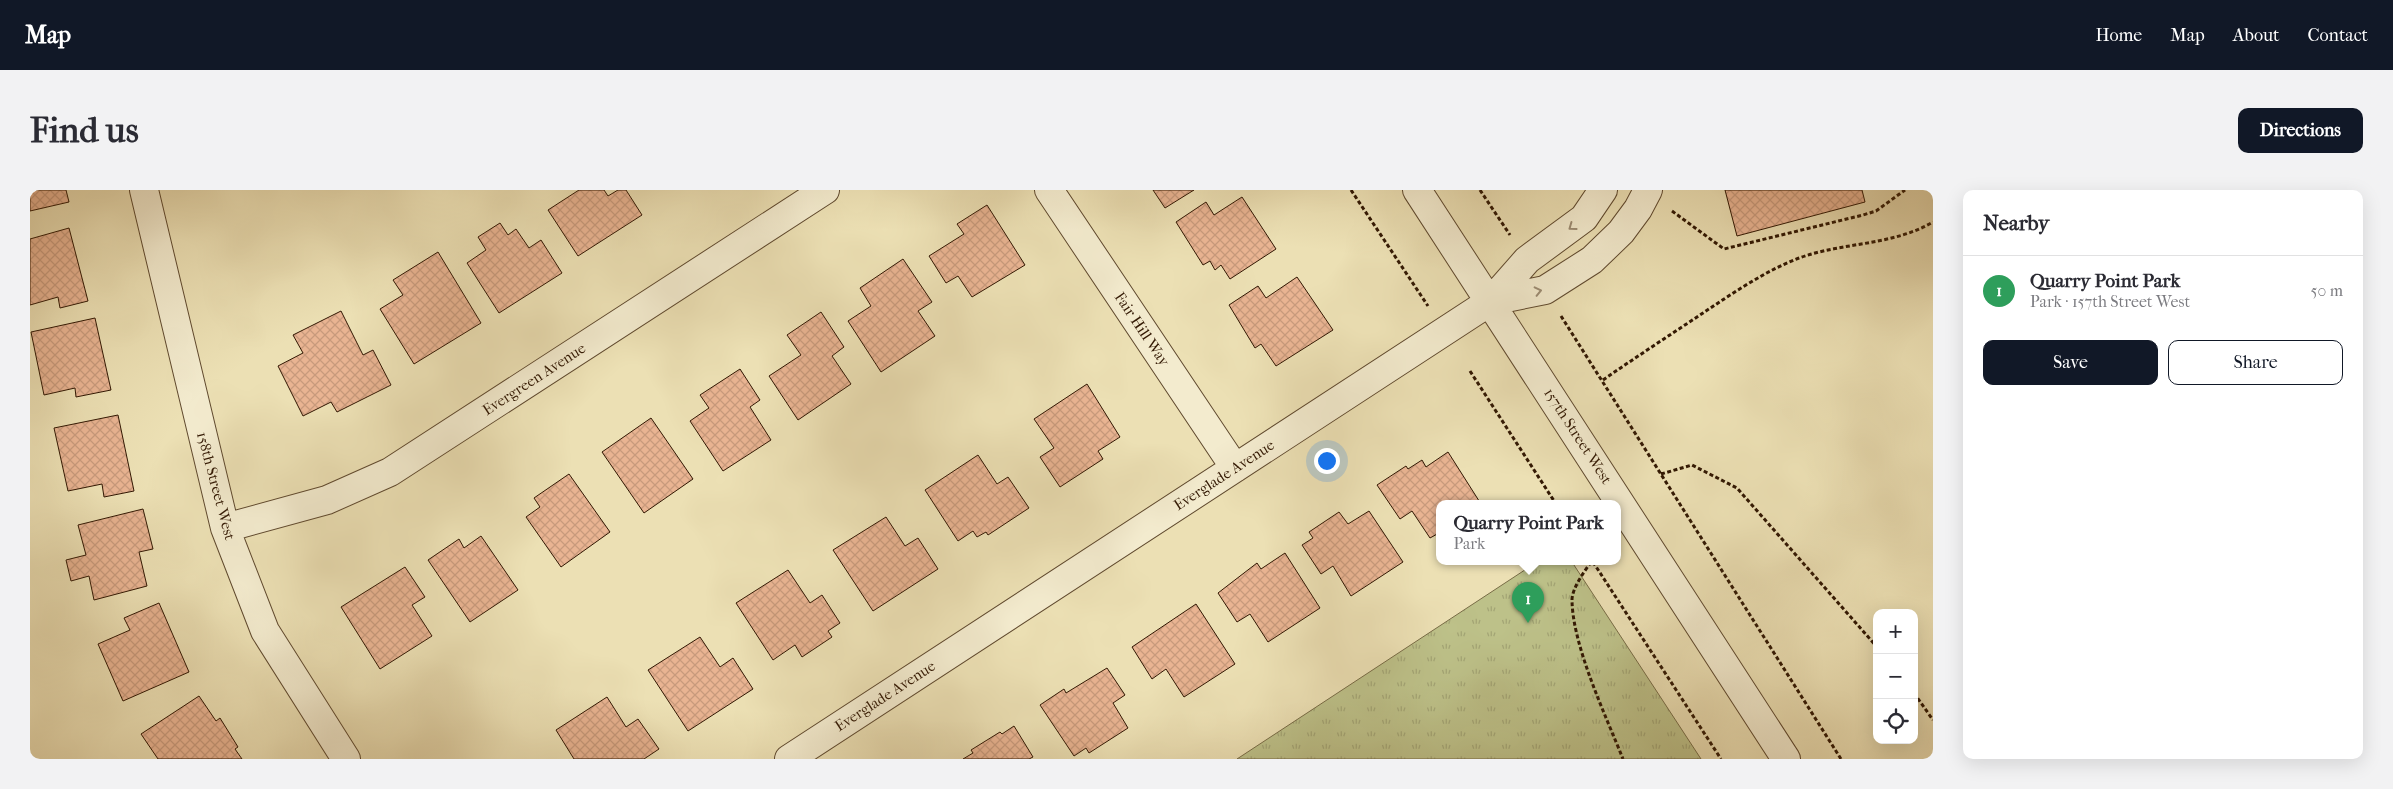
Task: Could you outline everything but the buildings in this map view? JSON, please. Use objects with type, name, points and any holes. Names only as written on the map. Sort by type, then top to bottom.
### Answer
[{"type":"street","name":"158th Street West","points":[[144,190],[225,528],[265,631],[346,759]]},
{"type":"street","name":"Evergreen Avenue","points":[[225,528],[327,500],[390,472],[825,190]]},
{"type":"street","name":"Fair Hill Way","points":[[1049,190],[1235,468]]},
{"type":"street","name":"157th Street West","points":[[1417,190],[1619,500]]},
{"type":"street","points":[[1491,301],[1520,250],[1584,218],[1603,190]]},
{"type":"street","name":"Everglade Avenue","points":[[789,759],[1491,301],[1546,290],[1592,260],[1621,232],[1638,209],[1657,198]]},
{"type":"street","name":"157th Street West","points":[[1621,503],[1786,759]]},
{"type":"path","points":[[1351,190],[1429,308]]},
{"type":"path","points":[[1480,190],[1520,250]]},
{"type":"path","points":[[1657,198],[1724,249],[1864,215],[1876,211],[1905,190]]},
{"type":"path","points":[[1602,380],[1742,287],[1798,259],[1827,249],[1884,241],[1923,228],[1933,222]]},
{"type":"path","points":[[1558,311],[1841,759]]},
{"type":"path","points":[[1470,371],[1553,500]]},
{"type":"path","points":[[1661,474],[1692,465],[1737,488],[1873,642]]},
{"type":"path","points":[[1590,565],[1572,598],[1578,634],[1595,689],[1623,759]]},
{"type":"path","points":[[1594,565],[1721,759]]},
{"type":"path","points":[[1918,699],[1933,720]]},
{"type":"green space","points":[[1532,565],[1574,565],[1701,759],[1237,759]]},
{"type":"place","name":"Quarry Point Park","points":[[1528,623]]}]
